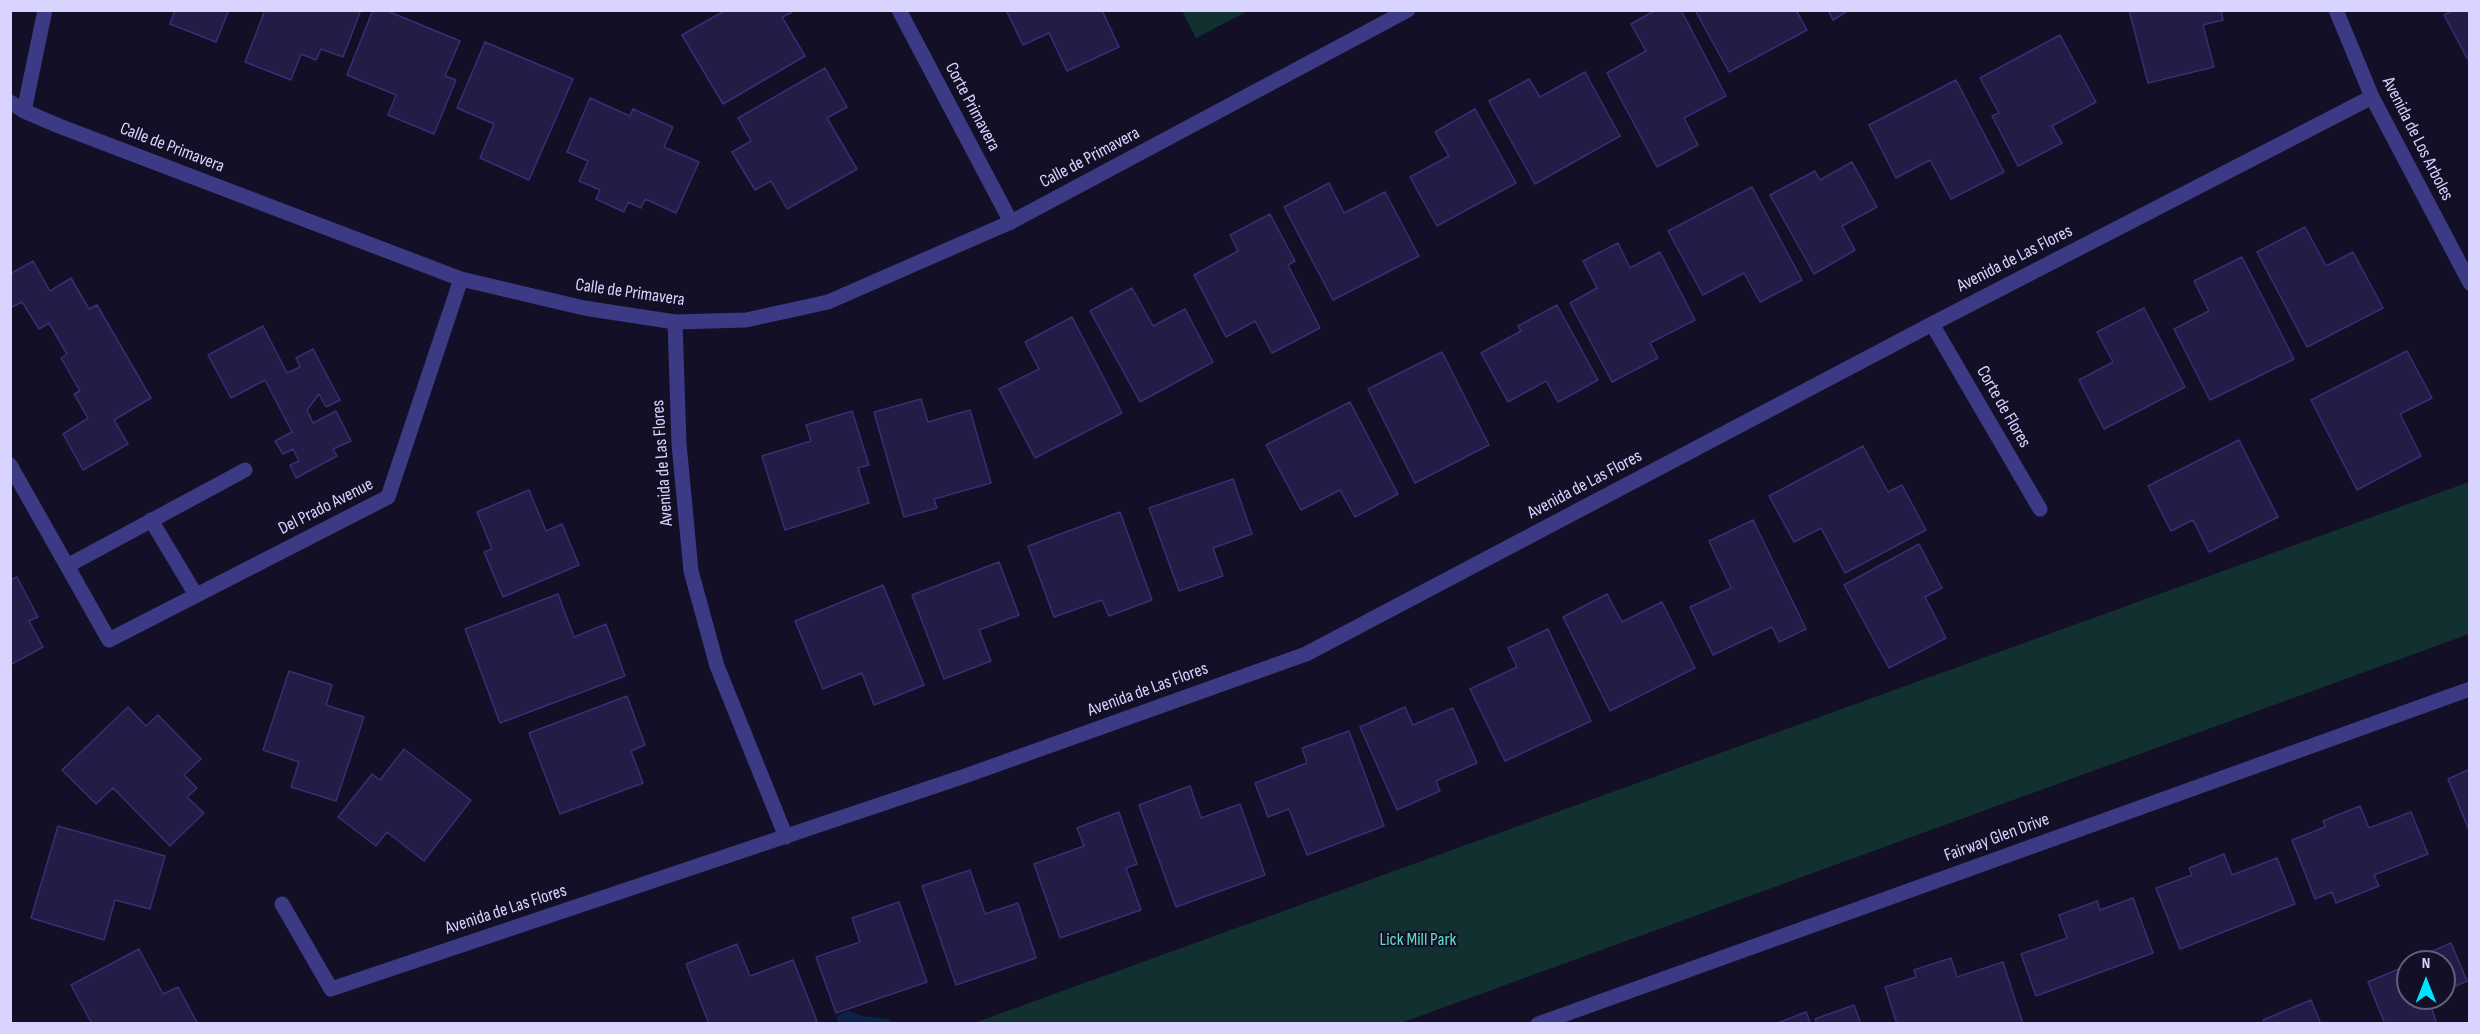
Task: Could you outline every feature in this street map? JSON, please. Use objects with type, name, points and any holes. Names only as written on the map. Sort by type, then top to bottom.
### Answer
[{"type":"street","points":[[17,114],[45,10]]},
{"type":"street","name":"Corte Primavera","points":[[899,10],[1011,222]]},
{"type":"street","name":"Calle de Primavera","points":[[10,102],[17,114],[461,279],[584,308],[675,322],[746,320],[828,302],[1011,222],[1408,10]]},
{"type":"street","name":"Avenida de Los Arboles","points":[[2336,10],[2372,97],[2469,283]]},
{"type":"street","name":"Avenida de Las Flores","points":[[282,904],[331,989],[965,776],[1306,654],[1932,324],[2372,97]]},
{"type":"street","name":"Del Prado Avenue","points":[[67,566],[109,640],[388,497],[461,279]]},
{"type":"street","name":"Avenida de Las Flores","points":[[675,322],[679,444],[691,571],[717,666],[786,837]]},
{"type":"street","name":"Corte de Flores","points":[[1932,324],[2040,509]]},
{"type":"street","points":[[10,465],[67,566],[244,470]]},
{"type":"street","points":[[151,520],[196,595]]},
{"type":"street","name":"Fairway Glen Drive","points":[[1538,1023],[2469,689]]},
{"type":"green space","points":[[1182,11],[1248,11],[1196,38]]},
{"type":"green space","name":"Lick Mill Park","points":[[2469,482],[2469,634],[1401,1023],[974,1023]]},
{"type":"water","points":[[848,1011],[862,1016],[888,1019],[892,1023],[838,1023],[837,1016]]},
{"type":"building","points":[[175,10],[229,10],[216,42],[170,24]]},
{"type":"building","points":[[265,10],[361,10],[343,57],[321,49],[316,60],[301,54],[291,80],[245,62]]},
{"type":"building","points":[[373,10],[385,10],[460,41],[445,76],[456,80],[434,134],[388,115],[396,95],[347,75]]},
{"type":"building","points":[[726,10],[790,10],[791,13],[782,17],[805,56],[723,104],[682,35]]},
{"type":"building","points":[[1006,10],[1102,10],[1119,47],[1067,71],[1049,33],[1023,45]]},
{"type":"building","points":[[1656,10],[1681,10],[1726,96],[1684,118],[1698,145],[1657,167],[1607,73],[1646,51],[1631,24]]},
{"type":"building","points":[[1695,10],[1796,10],[1807,30],[1729,72]]},
{"type":"building","points":[[1828,10],[1849,10],[1833,20]]},
{"type":"building","points":[[2129,10],[2221,10],[2223,20],[2203,25],[2214,67],[2148,83]]},
{"type":"building","points":[[2454,10],[2470,10],[2470,57],[2467,58],[2444,15]]},
{"type":"building","points":[[2060,35],[2096,102],[2052,126],[2062,143],[2018,166],[1992,116],[1999,113],[1980,78]]},
{"type":"building","points":[[485,42],[573,79],[529,180],[480,158],[494,124],[457,108]]},
{"type":"building","points":[[825,68],[847,107],[827,118],[857,169],[787,209],[771,181],[755,190],[732,152],[751,141],[738,118]]},
{"type":"building","points":[[1585,72],[1620,136],[1535,184],[1489,101],[1529,79],[1540,97]]},
{"type":"building","points":[[1956,80],[2004,172],[1951,199],[1930,160],[1896,178],[1869,125]]},
{"type":"building","points":[[590,98],[630,116],[633,109],[673,127],[664,147],[699,162],[676,213],[645,199],[641,208],[628,202],[624,212],[596,199],[600,190],[579,181],[588,161],[567,152]]},
{"type":"building","points":[[1475,109],[1516,183],[1437,226],[1410,177],[1449,156],[1435,132]]},
{"type":"building","points":[[1852,162],[1877,207],[1842,226],[1855,250],[1814,274],[1770,195],[1815,171],[1820,180]]},
{"type":"building","points":[[1329,183],[1344,213],[1385,192],[1419,256],[1333,300],[1284,207]]},
{"type":"building","points":[[1752,187],[1802,280],[1760,302],[1744,273],[1703,295],[1668,231]]},
{"type":"building","points":[[1270,214],[1295,261],[1288,265],[1320,328],[1272,353],[1255,321],[1226,337],[1194,275],[1238,251],[1230,235]]},
{"type":"building","points":[[2305,227],[2326,266],[2353,252],[2383,308],[2307,347],[2257,252]]},
{"type":"building","points":[[1618,243],[1630,268],[1660,252],[1695,320],[1650,343],[1658,358],[1612,382],[1570,303],[1597,288],[1583,261]]},
{"type":"building","points":[[2242,257],[2294,359],[2210,400],[2174,329],[2209,311],[2194,281]]},
{"type":"building","points":[[33,261],[50,291],[71,278],[89,309],[97,305],[151,398],[114,420],[128,444],[83,470],[63,434],[88,418],[74,394],[80,391],[61,358],[67,354],[49,323],[39,329],[22,302],[10,308],[10,274]]},
{"type":"building","points":[[1132,288],[1153,326],[1185,309],[1213,362],[1140,402],[1090,311]]},
{"type":"building","points":[[1557,305],[1598,380],[1558,402],[1546,381],[1508,402],[1481,353],[1521,331],[1518,326]]},
{"type":"building","points":[[2144,308],[2185,387],[2104,429],[2079,380],[2113,362],[2097,332]]},
{"type":"building","points":[[1072,317],[1122,413],[1035,458],[999,389],[1039,369],[1025,342]]},
{"type":"building","points":[[263,326],[287,373],[300,367],[296,358],[313,349],[340,400],[326,407],[319,394],[307,410],[313,423],[336,411],[351,441],[333,449],[337,456],[296,478],[290,465],[299,461],[293,449],[283,454],[275,441],[292,432],[265,380],[231,398],[208,355]]},
{"type":"building","points":[[2407,351],[2432,398],[2400,414],[2421,456],[2357,490],[2311,400]]},
{"type":"building","points":[[1442,352],[1489,445],[1415,483],[1368,389]]},
{"type":"building","points":[[921,399],[928,422],[970,410],[991,483],[934,499],[937,508],[904,517],[874,412]]},
{"type":"building","points":[[1350,402],[1398,494],[1355,517],[1340,490],[1301,510],[1266,445]]},
{"type":"building","points":[[852,411],[869,465],[858,468],[869,503],[785,530],[762,456],[811,441],[806,425]]},
{"type":"building","points":[[2239,440],[2278,517],[2209,552],[2193,520],[2171,531],[2148,486]]},
{"type":"building","points":[[1863,446],[1888,492],[1902,485],[1926,530],[1845,573],[1821,528],[1794,542],[1769,496]]},
{"type":"building","points":[[1233,479],[1252,534],[1213,548],[1223,576],[1179,591],[1149,508]]},
{"type":"building","points":[[529,490],[546,531],[562,524],[579,565],[503,597],[484,552],[492,549],[477,512]]},
{"type":"building","points":[[1120,512],[1152,600],[1109,616],[1102,600],[1054,617],[1028,546]]},
{"type":"building","points":[[1753,520],[1806,629],[1779,642],[1772,627],[1713,655],[1690,607],[1731,588],[1709,541]]},
{"type":"building","points":[[1919,544],[1942,588],[1925,597],[1946,638],[1889,668],[1844,585]]},
{"type":"building","points":[[999,562],[1019,615],[979,630],[991,661],[944,679],[912,595]]},
{"type":"building","points":[[17,577],[38,617],[29,621],[43,647],[10,665],[10,580]]},
{"type":"building","points":[[883,585],[924,685],[874,705],[862,673],[823,689],[795,621]]},
{"type":"building","points":[[558,594],[574,637],[606,624],[625,676],[500,723],[465,629]]},
{"type":"building","points":[[1607,594],[1622,622],[1662,602],[1695,668],[1610,711],[1563,617]]},
{"type":"building","points":[[1548,629],[1591,721],[1505,761],[1470,689],[1517,667],[1508,648]]},
{"type":"building","points":[[289,671],[332,685],[326,705],[364,717],[336,801],[291,787],[299,762],[263,750]]},
{"type":"building","points":[[627,696],[645,745],[631,751],[643,783],[560,814],[529,733]]},
{"type":"building","points":[[128,707],[146,726],[158,715],[201,759],[184,775],[197,788],[187,797],[204,813],[170,846],[113,788],[96,804],[62,770]]},
{"type":"building","points":[[1405,707],[1413,725],[1453,708],[1477,763],[1436,781],[1440,791],[1397,810],[1360,727]]},
{"type":"building","points":[[1349,731],[1384,826],[1307,855],[1289,809],[1268,817],[1255,783],[1307,763],[1302,748]]},
{"type":"building","points":[[404,749],[471,800],[424,861],[387,832],[376,846],[338,817],[372,774],[380,780]]},
{"type":"building","points":[[2470,769],[2470,829],[2469,830],[2448,779]]},
{"type":"building","points":[[1190,786],[1201,818],[1240,804],[1265,875],[1176,907],[1139,805]]},
{"type":"building","points":[[2360,806],[2369,828],[2411,812],[2428,854],[2374,875],[2379,886],[2336,903],[2332,892],[2315,899],[2292,840],[2325,827],[2323,821]]},
{"type":"building","points":[[1119,812],[1137,864],[1126,868],[1141,910],[1060,938],[1034,864],[1084,846],[1077,828]]},
{"type":"building","points":[[58,826],[165,856],[150,909],[115,900],[104,940],[31,918]]},
{"type":"building","points":[[2224,854],[2232,875],[2277,858],[2295,904],[2180,949],[2156,888],[2192,875],[2189,868]]},
{"type":"building","points":[[970,870],[985,914],[1018,903],[1036,958],[956,985],[922,886]]},
{"type":"building","points":[[2133,898],[2153,953],[2036,996],[2021,954],[2067,938],[2059,915],[2097,901],[2100,910]]},
{"type":"building","points":[[899,902],[927,982],[836,1013],[816,957],[860,942],[852,918]]},
{"type":"building","points":[[2451,943],[2454,950],[2435,950]]},
{"type":"building","points":[[737,944],[750,976],[793,960],[817,1021],[812,1024],[709,1024],[686,964]]},
{"type":"building","points":[[139,949],[163,994],[178,987],[198,1024],[92,1024],[71,985]]},
{"type":"building","points":[[2456,955],[2467,981],[2456,986]]},
{"type":"building","points":[[1951,958],[1957,977],[2003,962],[2023,1024],[1897,1024],[1885,987],[1916,977],[1914,970]]},
{"type":"building","points":[[2396,970],[2396,1010],[2432,1010],[2437,1024],[2385,1024],[2368,982]]},
{"type":"building","points":[[2311,1000],[2321,1024],[2265,1024],[2263,1020]]},
{"type":"building","points":[[1854,1005],[1861,1024],[1817,1024],[1815,1019]]},
{"type":"building","points":[[1806,1012],[1811,1024],[1775,1024]]}]
